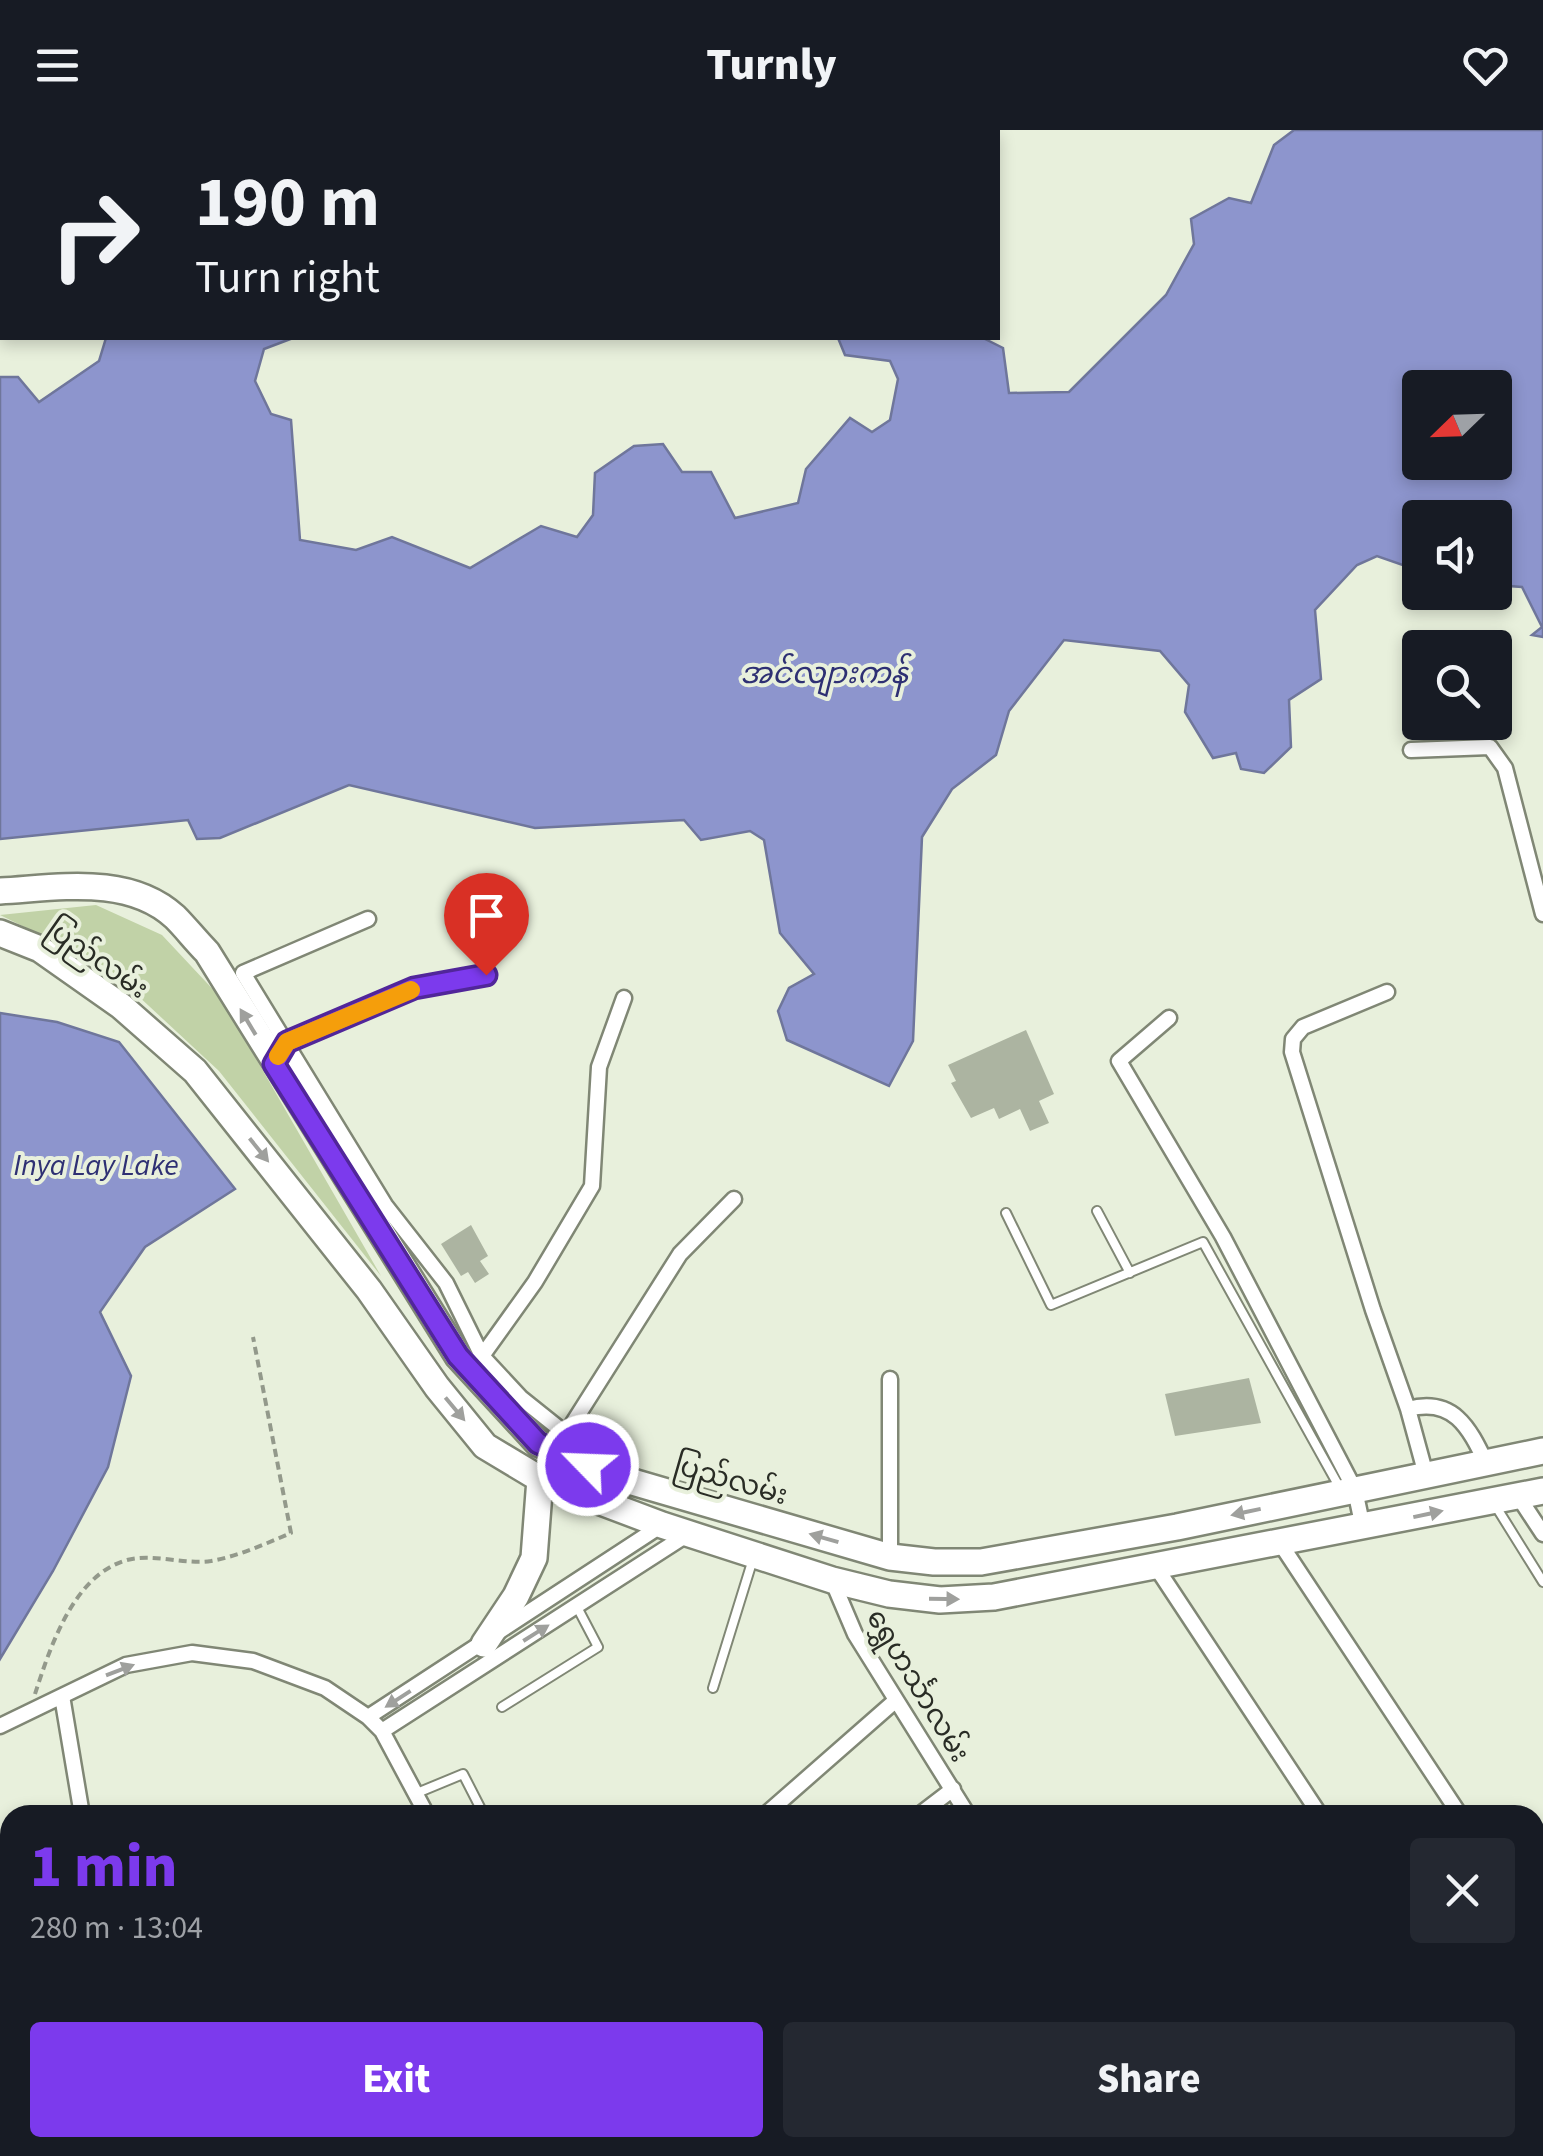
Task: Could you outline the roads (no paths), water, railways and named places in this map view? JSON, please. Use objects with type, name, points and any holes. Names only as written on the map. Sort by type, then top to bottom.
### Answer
[{"type":"highway","name":"ပြည်လမ်း","points":[[0,891],[102,886],[148,901],[174,916],[206,952],[458,1356],[538,1443],[597,1469],[890,1557],[981,1562],[1543,1452]]},
{"type":"highway","name":"ပြည်လမ်း","points":[[0,933],[56,960],[121,1006],[195,1071],[357,1276],[436,1388],[485,1446],[540,1479],[662,1525],[832,1580],[889,1594],[940,1600],[994,1597],[1518,1496]]},
{"type":"highway","points":[[1498,1461],[1518,1496]]},
{"type":"highway","points":[[484,1644],[516,1596],[534,1558],[540,1479]]},
{"type":"highway","points":[[662,1525],[672,1493]]},
{"type":"street","points":[[1411,750],[1490,747],[1505,768],[1543,914]]},
{"type":"street","points":[[368,920],[243,973],[385,1205],[446,1283],[482,1356],[521,1398],[566,1434],[680,1254],[734,1199]]},
{"type":"street","points":[[274,1064],[287,1042],[414,988],[486,975]]},
{"type":"street","points":[[1387,992],[1302,1027],[1293,1039],[1292,1052],[1426,1475]]},
{"type":"street","points":[[482,1356],[535,1282],[592,1186],[599,1068],[624,998]]},
{"type":"street","points":[[1170,1018],[1119,1061],[1223,1238],[1349,1491],[1363,1528]]},
{"type":"street","points":[[890,1378],[890,1557]]},
{"type":"street","points":[[1408,1410],[1424,1405],[1444,1408],[1498,1461]]},
{"type":"street","points":[[1518,1496],[1543,1534]]},
{"type":"street","points":[[368,1717],[662,1525]]},
{"type":"street","points":[[382,1731],[690,1533]]},
{"type":"street","points":[[1280,1543],[1453,1805]]},
{"type":"street","points":[[1156,1567],[1313,1805]]},
{"type":"street","name":"ရွှေဟင်္သာလမ်း","points":[[832,1580],[855,1634],[962,1805]]},
{"type":"street","points":[[0,1726],[126,1666],[192,1653],[253,1661],[325,1688],[368,1717],[382,1731],[422,1805]]},
{"type":"street","points":[[62,1696],[80,1805]]},
{"type":"street","points":[[776,1805],[894,1701]]},
{"type":"street","points":[[932,1805],[953,1789]]},
{"type":"lane","points":[[1096,1211],[1130,1273]]},
{"type":"lane","points":[[1006,1213],[1051,1305],[1203,1242],[1349,1491]]},
{"type":"lane","points":[[1518,1496],[1543,1582]]},
{"type":"lane","points":[[713,1688],[754,1555]]},
{"type":"lane","points":[[502,1707],[598,1647],[577,1607]]},
{"type":"lane","points":[[417,1794],[463,1774],[479,1805]]},
{"type":"water","name":"အင်လျားကန်","points":[[1294,130],[1543,130],[1543,637],[1532,635],[1542,627],[1522,587],[1512,586],[1512,500],[1402,500],[1402,565],[1377,556],[1357,565],[1315,610],[1321,679],[1289,700],[1291,747],[1264,773],[1241,769],[1236,753],[1213,758],[1185,712],[1189,685],[1160,651],[1064,640],[1009,711],[996,755],[952,789],[922,837],[913,1041],[889,1086],[787,1040],[778,1011],[789,988],[814,974],[780,933],[764,840],[750,831],[701,840],[684,820],[535,828],[349,785],[220,838],[197,839],[188,820],[0,839],[0,377],[18,377],[39,402],[99,361],[105,340],[288,340],[264,349],[255,381],[271,414],[291,420],[300,540],[356,550],[392,537],[470,568],[541,526],[577,537],[593,515],[595,473],[634,446],[663,444],[682,472],[711,472],[735,518],[798,503],[806,469],[850,418],[872,432],[890,420],[898,379],[890,361],[845,355],[839,340],[987,340],[1003,348],[1009,393],[1069,392],[1166,295],[1194,244],[1191,219],[1229,198],[1251,203],[1274,145]]},
{"type":"water","name":"Inya Lay Lake","points":[[0,1013],[57,1022],[119,1042],[235,1189],[145,1247],[100,1312],[131,1376],[108,1467],[53,1571],[0,1659]]}]
